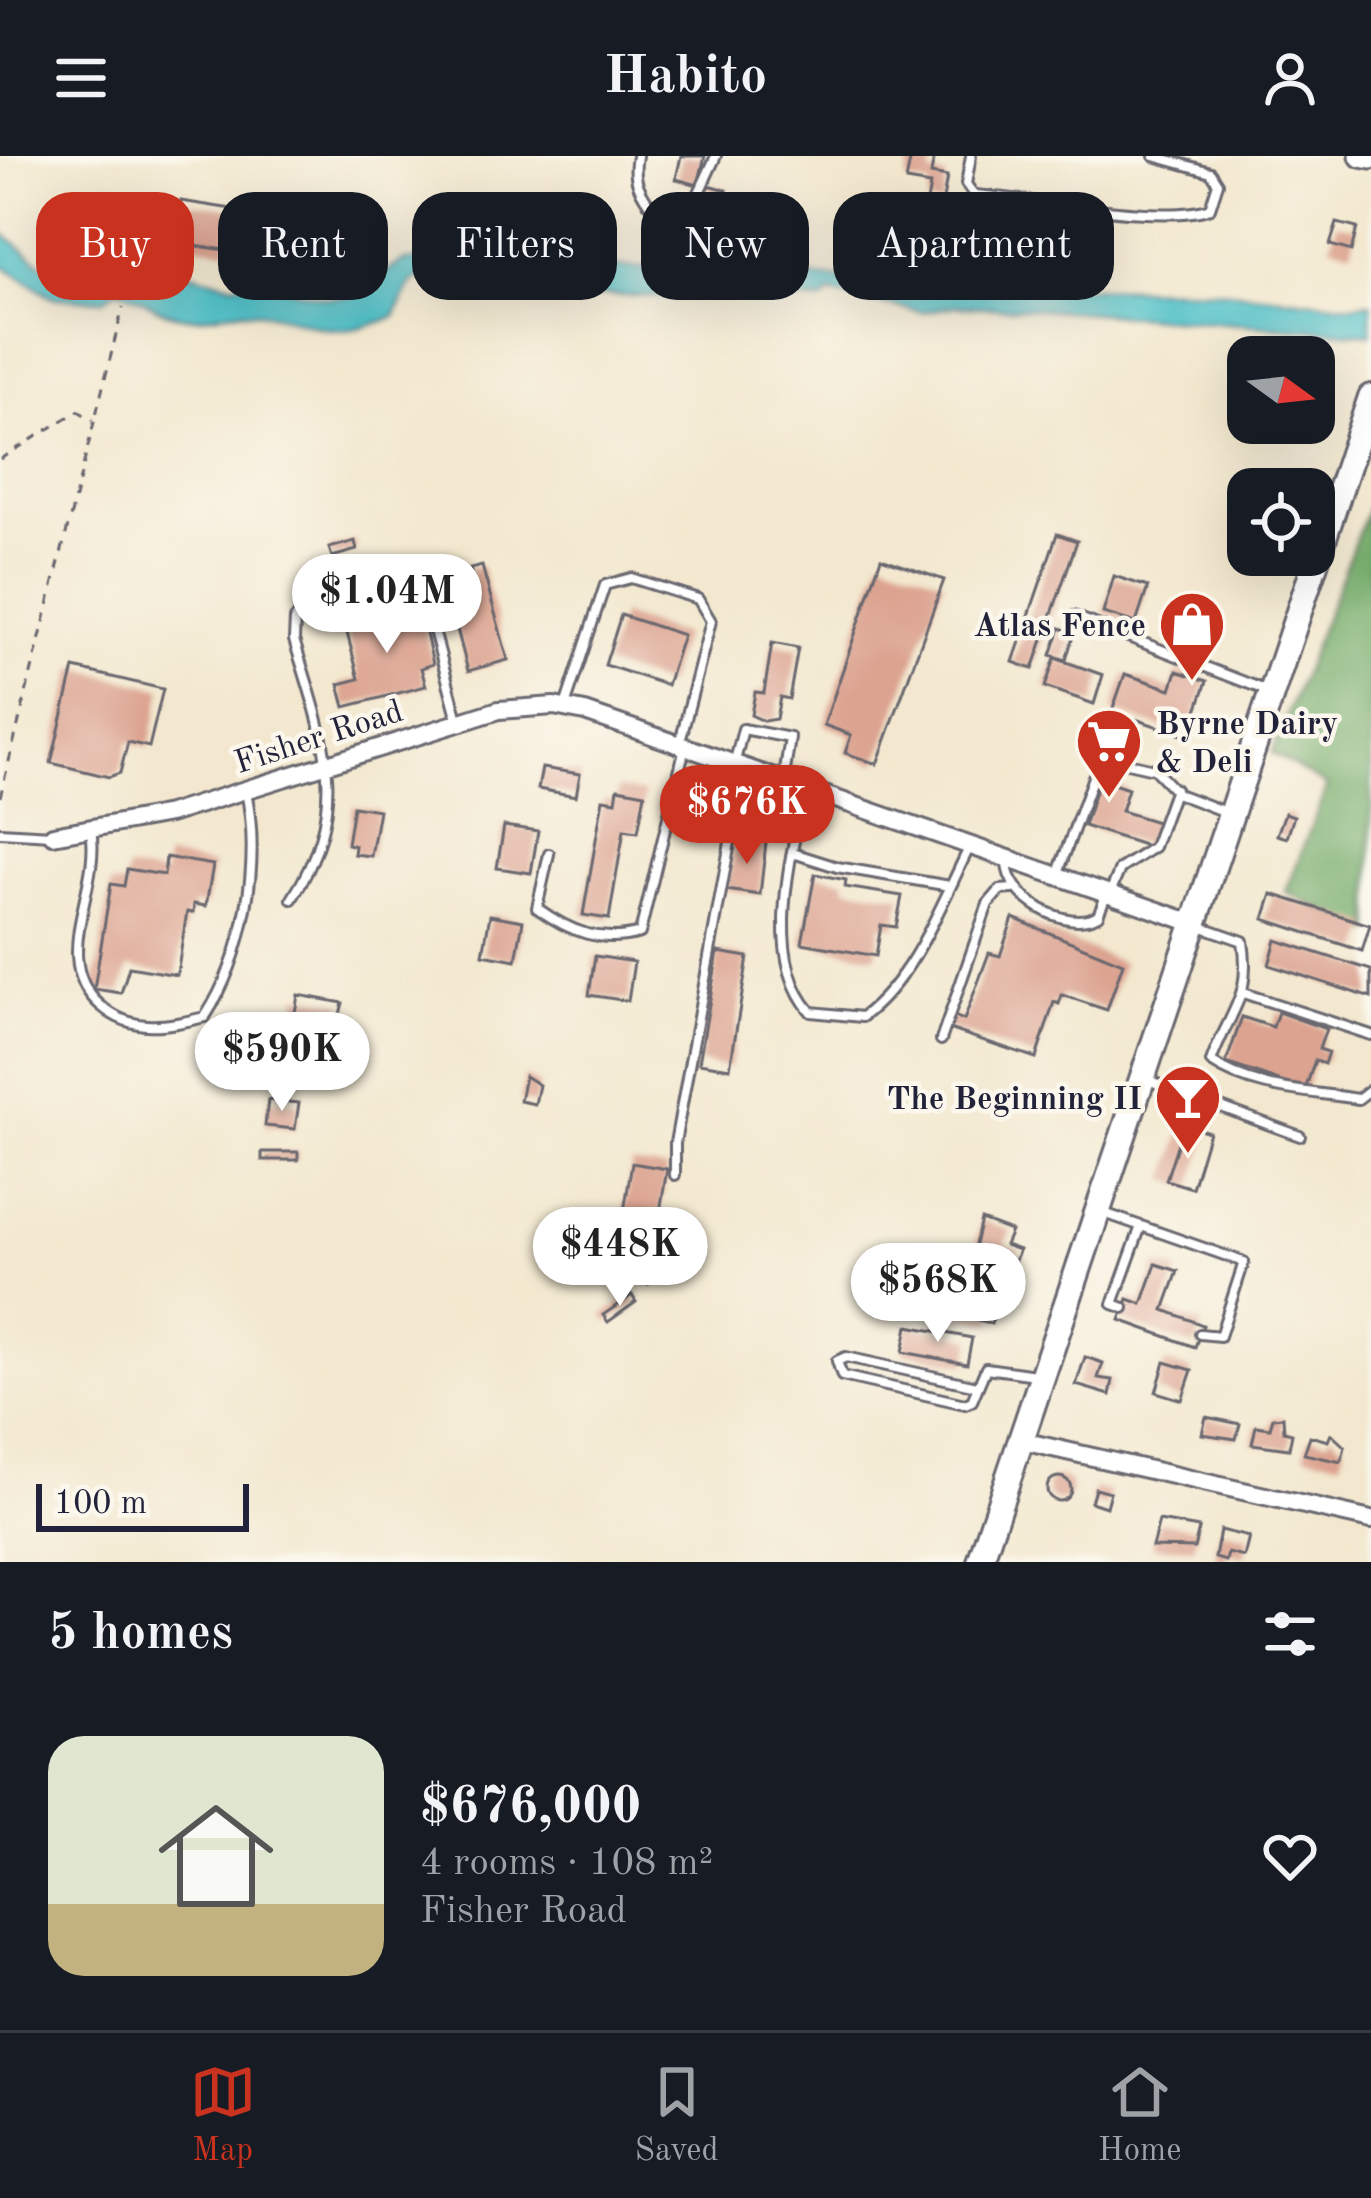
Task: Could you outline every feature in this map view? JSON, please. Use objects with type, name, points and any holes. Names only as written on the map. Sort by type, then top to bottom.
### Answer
[{"type":"main road","points":[[980,1562],[1371,397]]},
{"type":"street","points":[[1361,156],[1371,158]]},
{"type":"street","name":"Fisher Road","points":[[53,836],[246,789],[459,721],[532,706],[565,708],[784,778],[1196,924]]},
{"type":"street","points":[[1022,1441],[1371,1520]]},
{"type":"lane","points":[[638,156],[639,191],[649,204],[675,210],[696,199],[716,156]]},
{"type":"lane","points":[[971,156],[966,184],[974,195],[1197,213],[1210,208],[1217,183],[1211,172],[1154,156]]},
{"type":"lane","points":[[549,854],[537,908],[556,922],[610,941],[640,933],[711,621],[698,598],[631,578],[605,585],[565,708]]},
{"type":"lane","points":[[292,899],[319,846],[332,793],[329,762],[292,632],[295,619],[326,602],[396,585],[417,588],[428,608],[459,721]]},
{"type":"lane","points":[[1074,616],[1272,693]]},
{"type":"lane","points":[[675,1175],[675,1143],[743,729],[764,729],[790,738],[784,778]]},
{"type":"lane","points":[[1057,876],[1093,777],[1105,758],[1154,769],[1191,802],[1232,815]]},
{"type":"lane","points":[[805,786],[793,852],[785,952],[793,992],[811,1012],[862,1017],[877,1006],[971,845]]},
{"type":"lane","points":[[91,830],[96,856],[75,969],[85,992],[111,1015],[154,1029],[205,1017],[229,980],[250,870],[253,823],[246,789]]},
{"type":"lane","points":[[1007,858],[1007,879],[1021,900],[1090,920],[1099,915],[1120,868],[1154,847],[1175,789]]},
{"type":"lane","name":"Fisher Road","points":[[0,832],[53,836]]},
{"type":"lane","points":[[793,852],[837,867],[950,886]]},
{"type":"lane","points":[[941,1040],[988,904],[1000,890],[1013,889]]},
{"type":"lane","points":[[1196,924],[1243,941],[1246,994],[1227,1016],[1211,1062],[1228,1074],[1309,1094],[1358,1099],[1371,1089]]},
{"type":"lane","points":[[1246,994],[1371,1035]]},
{"type":"lane","points":[[1144,1079],[1300,1136]]},
{"type":"lane","points":[[1099,1211],[1244,1262],[1220,1336],[1200,1334]]},
{"type":"lane","points":[[1124,1308],[1113,1304],[1141,1226]]},
{"type":"lane","points":[[977,1385],[846,1357],[837,1360],[842,1376],[965,1404],[977,1385],[986,1368],[1044,1377]]},
{"type":"path","points":[[0,797],[123,307]]},
{"type":"path","points":[[0,459],[78,411],[94,421]]},
{"type":"green space","points":[[1371,501],[1371,932],[1286,892],[1327,786],[1272,753]]},
{"type":"water","points":[[0,231],[36,259],[36,287],[0,264]]},
{"type":"water","points":[[412,261],[412,281],[395,316],[350,329],[264,313],[199,317],[161,310],[142,300],[194,300],[194,274],[218,280],[218,300],[388,300],[388,271]]},
{"type":"water","points":[[617,266],[641,268],[641,296],[617,296]]},
{"type":"water","points":[[809,277],[833,278],[833,294],[822,301],[783,300],[809,300]]},
{"type":"water","points":[[1114,288],[1218,290],[1351,305],[1371,302],[1371,334],[1040,309],[956,306],[922,312],[864,300],[1114,300]]},
{"type":"building","points":[[681,156],[705,156],[698,185],[676,179]]},
{"type":"building","points":[[911,156],[934,156],[931,174],[947,177],[944,192],[929,192],[930,185],[906,181]]},
{"type":"building","points":[[194,203],[218,207],[218,249],[194,246]]},
{"type":"building","points":[[1337,223],[1357,228],[1351,251],[1330,245]]},
{"type":"building","points":[[1057,534],[1077,541],[1033,669],[1013,662]]},
{"type":"building","points":[[355,541],[357,550],[332,557],[329,548]]},
{"type":"building","points":[[881,558],[944,580],[877,764],[845,753],[851,735],[824,725]]},
{"type":"building","points":[[482,566],[508,660],[468,671],[446,587],[473,580],[470,569]]},
{"type":"building","points":[[1114,576],[1148,587],[1136,623],[1103,613]]},
{"type":"building","points":[[419,604],[433,664],[421,668],[426,686],[345,707],[339,684],[359,679],[345,625]]},
{"type":"building","points":[[621,615],[683,635],[667,685],[605,665]]},
{"type":"building","points":[[1060,628],[1074,633],[1066,660],[1051,655]]},
{"type":"building","points":[[772,643],[798,648],[789,699],[780,697],[776,719],[764,721],[751,715],[755,692],[764,693]]},
{"type":"building","points":[[1055,658],[1103,675],[1094,704],[1045,687]]},
{"type":"building","points":[[74,668],[163,689],[149,747],[128,742],[120,773],[109,777],[51,763]]},
{"type":"building","points":[[1177,671],[1207,681],[1188,737],[1112,711],[1125,674],[1171,689]]},
{"type":"building","points":[[542,768],[580,774],[576,796],[538,789]]},
{"type":"building","name":"Byrne Dairy & Deli","points":[[1099,779],[1128,789],[1121,811],[1157,822],[1150,847],[1084,826]]},
{"type":"building","points":[[618,788],[645,793],[638,832],[624,830],[609,919],[583,915],[603,799],[616,801]]},
{"type":"building","points":[[353,806],[379,810],[371,856],[354,854],[355,846],[347,844]]},
{"type":"building","points":[[1285,813],[1294,816],[1287,838],[1277,835]]},
{"type":"building","points":[[504,826],[538,831],[531,873],[497,868]]},
{"type":"building","points":[[736,838],[766,842],[760,895],[726,890]]},
{"type":"building","points":[[166,857],[213,865],[206,906],[194,904],[193,913],[187,912],[177,975],[129,967],[121,993],[94,989],[111,884],[124,886],[127,869],[164,875]]},
{"type":"building","points":[[815,874],[846,880],[845,887],[902,896],[896,927],[881,925],[876,956],[802,943]]},
{"type":"building","points":[[1272,894],[1370,925],[1362,951],[1264,919]]},
{"type":"building","points":[[490,915],[523,921],[516,960],[483,954]]},
{"type":"building","points":[[1013,918],[1123,963],[1107,1010],[1062,995],[1059,1004],[1054,1002],[1036,1058],[946,1028],[950,1015],[964,1020],[989,953],[1000,956]]},
{"type":"building","points":[[1276,940],[1371,970],[1371,998],[1269,965]]},
{"type":"building","points":[[718,952],[748,957],[730,1068],[699,1063]]},
{"type":"building","points":[[595,956],[634,962],[628,1001],[589,995]]},
{"type":"building","points":[[298,995],[343,1003],[326,1066],[287,1060]]},
{"type":"building","points":[[1278,1012],[1326,1029],[1319,1049],[1328,1052],[1324,1064],[1315,1060],[1305,1090],[1226,1063],[1242,1017],[1273,1027]]},
{"type":"building","points":[[525,1076],[539,1085],[535,1104],[520,1101]]},
{"type":"building","points":[[268,1100],[299,1103],[295,1129],[265,1126]]},
{"type":"building","name":"The Beginning II","points":[[1184,1124],[1209,1132],[1192,1188],[1166,1180]]},
{"type":"building","points":[[262,1152],[298,1152],[298,1160],[262,1160]]},
{"type":"building","points":[[632,1163],[667,1169],[648,1284],[613,1278]]},
{"type":"building","points":[[981,1220],[1011,1231],[1005,1245],[1019,1250],[1011,1271],[972,1257]]},
{"type":"building","points":[[1156,1264],[1178,1271],[1164,1310],[1203,1325],[1195,1347],[1120,1320],[1128,1299],[1142,1304]]},
{"type":"building","points":[[943,1278],[1000,1296],[991,1324],[933,1306]]},
{"type":"building","points":[[632,1295],[636,1302],[608,1322],[603,1315]]},
{"type":"building","points":[[908,1326],[972,1338],[967,1364],[903,1352]]},
{"type":"building","points":[[1085,1357],[1103,1363],[1098,1378],[1113,1380],[1110,1395],[1076,1385]]},
{"type":"building","points":[[1165,1362],[1192,1370],[1182,1400],[1156,1392]]},
{"type":"building","points":[[1206,1417],[1240,1424],[1236,1439],[1202,1434]]},
{"type":"building","points":[[1283,1417],[1284,1431],[1292,1433],[1289,1449],[1252,1444],[1256,1426],[1270,1428],[1273,1418]]},
{"type":"building","points":[[1331,1434],[1345,1447],[1341,1462],[1304,1454],[1310,1436],[1328,1441]]},
{"type":"building","points":[[1059,1477],[1068,1480],[1068,1498],[1059,1501],[1050,1498],[1047,1489],[1050,1480]]},
{"type":"building","points":[[1095,1488],[1110,1492],[1106,1507],[1091,1502]]},
{"type":"building","points":[[1159,1521],[1199,1528],[1194,1548],[1152,1547]]},
{"type":"building","points":[[1220,1530],[1249,1537],[1244,1557],[1228,1553],[1226,1561],[1215,1558]]},
{"type":"place","name":"Atlas Fence","points":[[1192,683]]},
{"type":"place","name":"Byrne Dairy & Deli","points":[[1109,800]]},
{"type":"place","name":"The Beginning II","points":[[1188,1156]]}]
